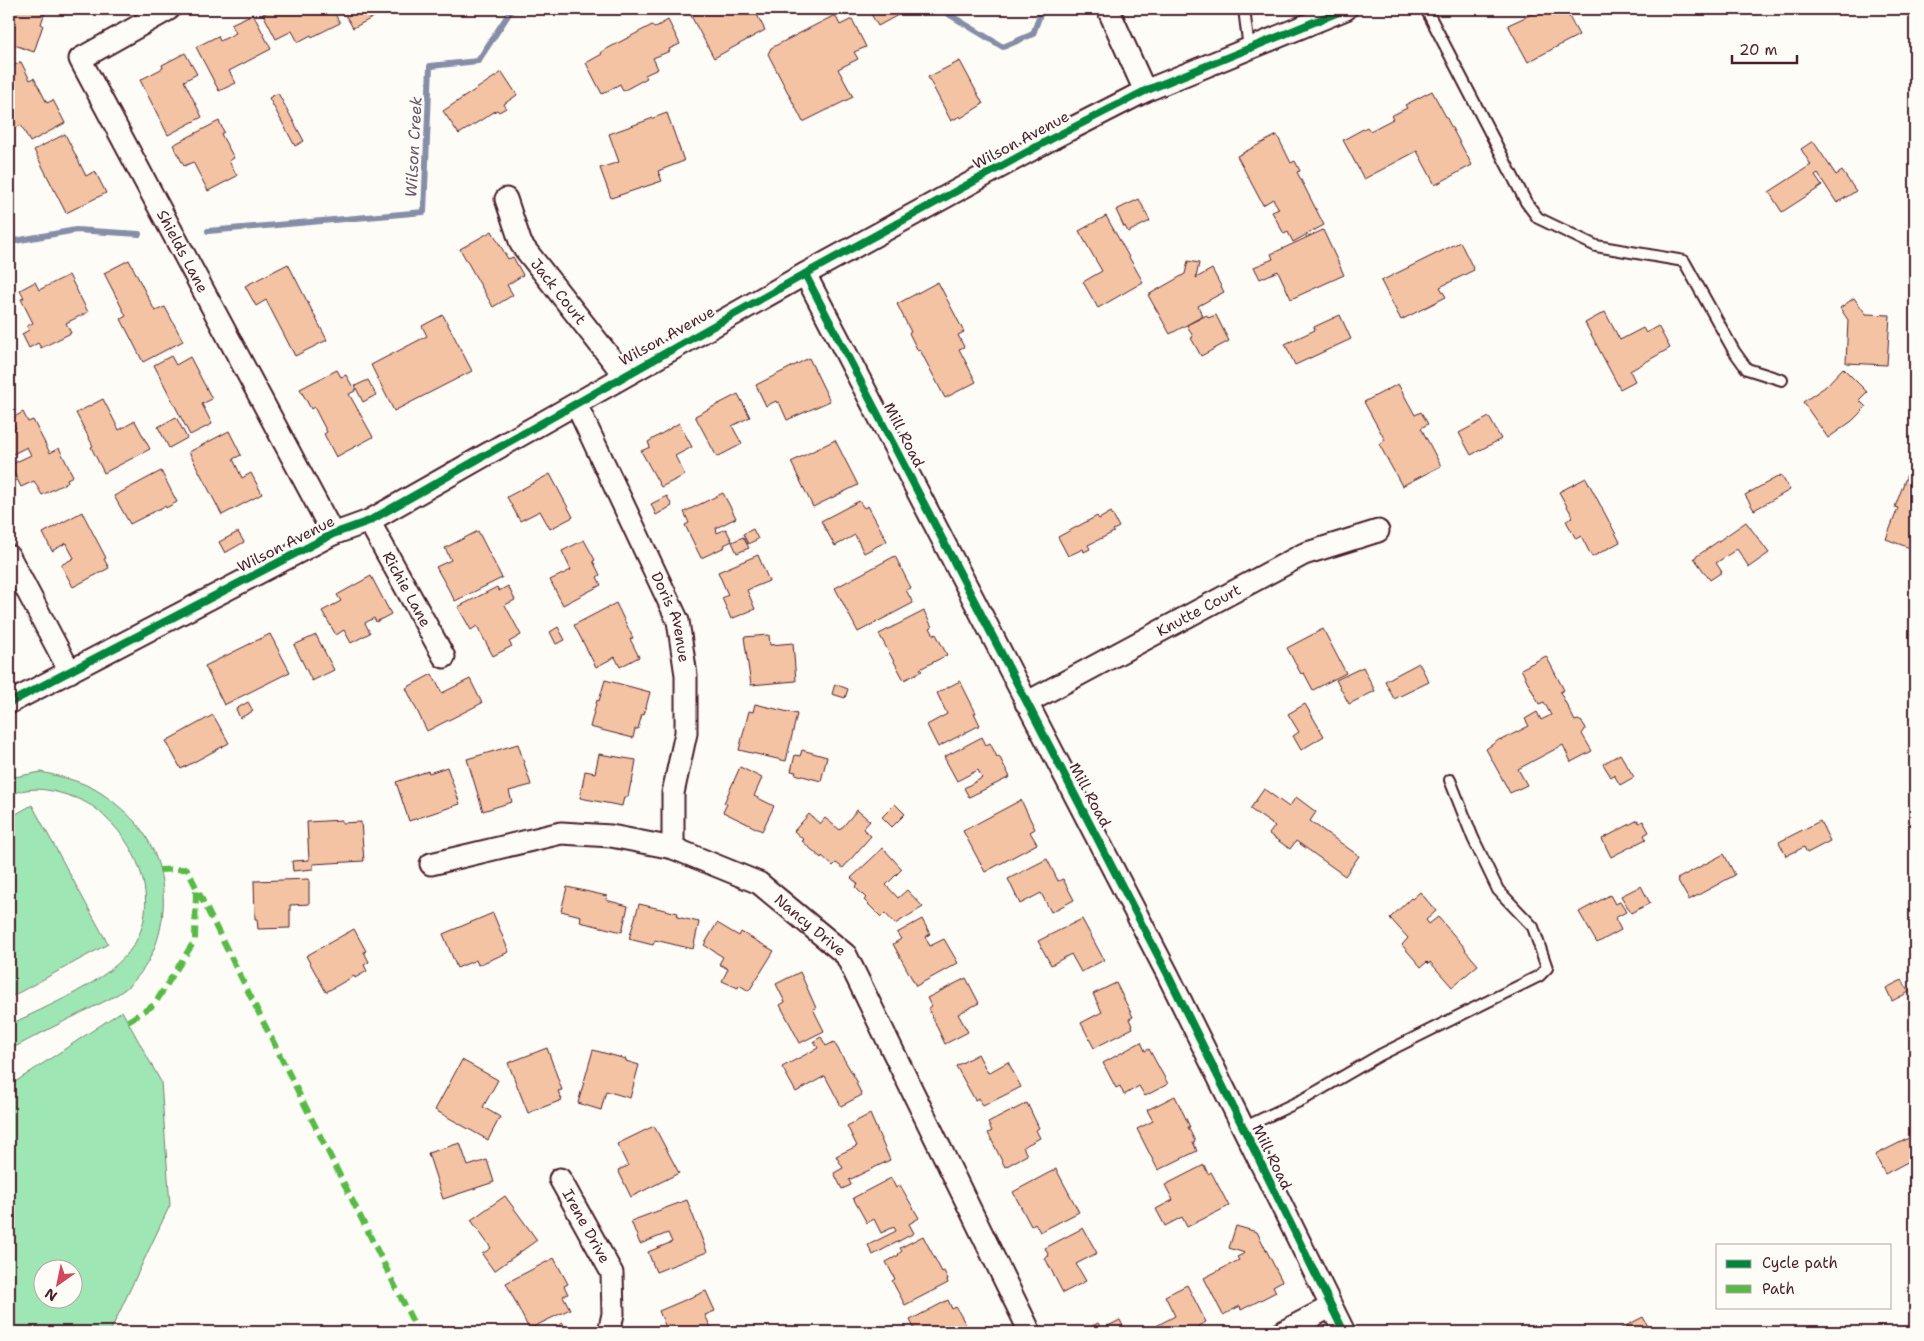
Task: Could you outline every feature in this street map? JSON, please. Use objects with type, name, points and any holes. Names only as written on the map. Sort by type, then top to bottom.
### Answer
[{"type":"street","name":"Shields Lane","points":[[169,9],[80,58],[333,534]]},
{"type":"street","points":[[1108,9],[1145,91]]},
{"type":"street","name":"Wilson Avenue","points":[[9,703],[333,534],[369,521],[624,375],[1051,139],[1145,91],[1346,9]]},
{"type":"street","name":"Jack Court","points":[[506,199],[521,244],[624,375]]},
{"type":"street","name":"Mill Road","points":[[805,274],[1167,973],[1344,1332]]},
{"type":"street","name":"Doris Avenue","points":[[576,404],[678,621],[686,675],[686,733],[673,793],[673,848]]},
{"type":"street","name":"Richie Lane","points":[[369,521],[444,657]]},
{"type":"street","name":"Knutte Court","points":[[1026,703],[1304,554],[1378,531]]},
{"type":"street","points":[[9,556],[70,672]]},
{"type":"street","name":"Nancy Drive","points":[[431,864],[561,833],[611,836],[673,848],[759,884],[846,955],[1030,1332]]},
{"type":"street","name":"Irene Drive","points":[[560,1178],[612,1273],[613,1314],[609,1332]]},
{"type":"street","points":[[1282,1332],[1330,1306]]},
{"type":"lane","points":[[1244,9],[1249,49]]},
{"type":"lane","points":[[1426,9],[1526,202],[1538,218],[1596,246],[1684,261],[1734,351],[1747,368],[1782,380]]},
{"type":"lane","points":[[1243,1128],[1304,1099],[1380,1055],[1539,976],[1547,968],[1533,927],[1498,890],[1473,838],[1450,780]]},
{"type":"green space","points":[[41,772],[87,785],[107,797],[137,824],[154,852],[160,871],[163,911],[160,931],[154,950],[144,968],[132,983],[109,999],[9,1050],[9,1025],[76,992],[109,971],[123,959],[133,946],[141,930],[145,913],[145,896],[137,862],[119,831],[98,810],[77,798],[47,790],[34,789],[9,796],[9,778]]},
{"type":"green space","points":[[32,805],[108,944],[9,998],[9,818]]},
{"type":"green space","points":[[122,1011],[161,1082],[170,1205],[110,1332],[9,1332],[9,1086]]},
{"type":"building","points":[[9,9],[46,9],[34,52],[9,43]]},
{"type":"building","points":[[273,9],[332,9],[340,23],[298,42],[292,31],[276,39],[263,14]]},
{"type":"building","points":[[342,9],[389,9],[353,28]]},
{"type":"building","points":[[705,9],[754,9],[765,30],[714,58],[691,16]]},
{"type":"building","points":[[868,9],[909,9],[878,26]]},
{"type":"building","points":[[1543,9],[1565,9],[1579,35],[1528,62],[1508,25]]},
{"type":"building","points":[[253,14],[271,49],[229,71],[236,83],[219,91],[196,47],[218,36],[220,41],[236,33],[231,24]]},
{"type":"building","points":[[835,15],[840,25],[852,19],[866,47],[854,52],[858,59],[838,69],[853,97],[803,122],[768,54],[771,48]]},
{"type":"building","points":[[668,20],[680,44],[669,49],[670,51],[653,58],[658,69],[645,75],[647,78],[623,91],[620,84],[602,94],[586,63],[602,54],[601,52],[652,25],[654,28]]},
{"type":"building","points":[[185,53],[197,74],[184,81],[202,117],[168,135],[140,80],[163,68],[162,65]]},
{"type":"building","points":[[960,61],[983,104],[961,118],[960,116],[951,121],[928,77]]},
{"type":"building","points":[[21,62],[30,80],[34,78],[47,103],[53,100],[65,123],[30,142],[21,125],[14,129],[9,118],[9,68]]},
{"type":"building","points":[[502,72],[517,95],[504,104],[506,108],[499,112],[497,110],[459,134],[443,111]]},
{"type":"building","points":[[1432,91],[1472,165],[1435,185],[1417,151],[1364,179],[1343,140],[1367,127],[1370,131],[1393,119],[1391,116],[1407,108],[1405,105]]},
{"type":"building","points":[[278,93],[304,141],[295,146],[269,98]]},
{"type":"building","points":[[667,113],[684,161],[658,171],[662,181],[611,198],[600,168],[619,162],[609,134]]},
{"type":"building","points":[[219,121],[224,132],[221,134],[234,158],[229,161],[237,176],[208,191],[193,162],[184,166],[173,145]]},
{"type":"building","points":[[65,134],[86,176],[95,171],[106,193],[66,213],[34,150]]},
{"type":"building","points":[[1277,135],[1291,163],[1295,161],[1300,171],[1297,172],[1324,225],[1293,242],[1288,232],[1284,234],[1272,212],[1279,209],[1273,199],[1263,205],[1237,156]]},
{"type":"building","points":[[1813,141],[1836,175],[1842,171],[1856,191],[1837,203],[1818,174],[1815,176],[1822,186],[1782,212],[1769,192],[1811,165],[1801,149]]},
{"type":"building","points":[[1139,199],[1150,221],[1128,232],[1116,210]]},
{"type":"building","points":[[1106,216],[1143,282],[1098,308],[1083,282],[1102,271],[1079,231]]},
{"type":"building","points":[[1323,230],[1344,275],[1291,299],[1278,271],[1260,279],[1254,267],[1273,259],[1271,254]]},
{"type":"building","points":[[492,231],[508,259],[513,257],[523,275],[507,285],[513,295],[493,307],[460,249]]},
{"type":"building","points":[[1460,242],[1474,270],[1440,287],[1446,297],[1401,320],[1381,281]]},
{"type":"building","points":[[129,260],[155,311],[165,307],[183,341],[143,362],[121,319],[126,316],[104,273]]},
{"type":"building","points":[[1188,261],[1199,263],[1196,278],[1212,269],[1224,292],[1198,306],[1203,316],[1170,334],[1148,295],[1185,274]]},
{"type":"building","points":[[288,264],[327,340],[295,356],[266,300],[256,306],[245,286]]},
{"type":"building","points":[[69,275],[88,312],[66,323],[71,333],[41,348],[38,343],[29,348],[22,334],[29,330],[27,326],[33,323],[21,299],[24,298],[20,290],[35,282],[39,290]]},
{"type":"building","points":[[938,282],[964,332],[958,335],[964,347],[959,349],[976,382],[945,398],[920,350],[918,351],[897,304]]},
{"type":"building","points":[[1854,298],[1866,314],[1890,315],[1887,365],[1846,363],[1848,320],[1840,308]]},
{"type":"building","points":[[1605,312],[1620,340],[1643,328],[1646,333],[1658,326],[1670,348],[1630,371],[1635,381],[1620,389],[1585,323]]},
{"type":"building","points":[[443,315],[472,371],[394,411],[371,365],[427,336],[422,326]]},
{"type":"building","points":[[1207,315],[1208,318],[1216,315],[1229,341],[1201,356],[1191,338],[1193,337],[1187,325]]},
{"type":"building","points":[[1340,315],[1351,339],[1295,365],[1285,344],[1315,330],[1314,327]]},
{"type":"building","points":[[171,356],[176,365],[190,357],[212,399],[202,404],[212,424],[190,435],[154,365]]},
{"type":"building","points":[[809,358],[830,401],[787,420],[779,402],[777,403],[776,401],[766,406],[756,385]]},
{"type":"building","points":[[1843,368],[1867,392],[1859,400],[1866,407],[1852,421],[1828,438],[1803,402],[1825,387]]},
{"type":"building","points":[[337,370],[341,377],[346,375],[355,391],[349,394],[373,437],[336,457],[324,434],[327,432],[314,407],[311,409],[300,389]]},
{"type":"building","points":[[368,380],[376,395],[363,402],[355,386]]},
{"type":"building","points":[[1398,384],[1415,415],[1421,412],[1428,424],[1421,428],[1441,466],[1402,486],[1379,444],[1385,440],[1364,402]]},
{"type":"building","points":[[738,394],[750,417],[732,426],[742,444],[717,457],[695,416]]},
{"type":"building","points":[[103,399],[119,430],[135,421],[150,449],[104,473],[76,413]]},
{"type":"building","points":[[23,412],[28,422],[33,420],[50,453],[59,448],[73,476],[67,479],[68,482],[42,495],[34,481],[21,487],[10,465],[31,455],[27,447],[9,456],[10,431],[16,428],[11,419]]},
{"type":"building","points":[[176,417],[187,438],[169,448],[158,427]]},
{"type":"building","points":[[1489,417],[1501,439],[1471,455],[1459,433]]},
{"type":"building","points":[[679,423],[692,447],[675,456],[685,475],[661,487],[641,451],[650,447],[648,442]]},
{"type":"building","points":[[229,431],[241,455],[233,459],[242,478],[251,473],[262,494],[222,515],[189,452]]},
{"type":"building","points":[[835,440],[858,485],[813,507],[791,462]]},
{"type":"building","points":[[1914,456],[1915,550],[1886,539],[1898,508],[1895,507]]},
{"type":"building","points":[[161,471],[177,502],[130,524],[114,496]]},
{"type":"building","points":[[550,474],[573,517],[550,529],[540,511],[520,521],[507,497]]},
{"type":"building","points":[[1781,475],[1790,490],[1754,510],[1745,495]]},
{"type":"building","points":[[1586,478],[1620,542],[1592,557],[1581,536],[1576,539],[1566,521],[1573,517],[1559,492]]},
{"type":"building","points":[[723,493],[736,518],[716,528],[717,533],[726,529],[732,541],[724,545],[725,547],[701,558],[685,525],[689,523],[684,512]]},
{"type":"building","points":[[667,496],[672,506],[656,515],[651,504]]},
{"type":"building","points":[[859,501],[864,508],[868,506],[887,541],[864,553],[855,535],[835,546],[821,521]]},
{"type":"building","points":[[82,512],[106,558],[104,559],[109,568],[73,587],[61,565],[74,558],[66,543],[52,551],[43,533]]},
{"type":"building","points":[[1111,512],[1119,527],[1113,530],[1114,532],[1088,545],[1090,549],[1084,552],[1083,549],[1068,556],[1058,537],[1097,516],[1099,519]]},
{"type":"building","points":[[1746,522],[1769,553],[1749,567],[1737,549],[1716,563],[1722,572],[1710,580],[1694,558]]},
{"type":"building","points":[[753,529],[758,539],[748,544],[743,534]]},
{"type":"building","points":[[478,531],[502,578],[455,601],[436,567],[451,560],[445,548]]},
{"type":"building","points":[[238,532],[244,542],[225,553],[219,542]]},
{"type":"building","points":[[743,537],[749,548],[737,553],[732,542]]},
{"type":"building","points":[[584,540],[595,560],[593,561],[600,575],[597,577],[601,585],[563,605],[550,580],[571,570],[562,551]]},
{"type":"building","points":[[758,555],[769,581],[747,590],[755,609],[731,619],[722,598],[728,595],[718,572]]},
{"type":"building","points":[[895,556],[911,588],[906,590],[913,603],[858,632],[835,588]]},
{"type":"building","points":[[371,576],[391,614],[376,622],[374,618],[365,623],[370,633],[351,643],[344,630],[336,635],[322,611],[341,601],[337,595]]},
{"type":"building","points":[[508,586],[515,600],[505,605],[521,635],[509,642],[512,646],[493,656],[477,626],[471,630],[458,607],[497,587],[499,591]]},
{"type":"building","points":[[616,603],[633,638],[630,639],[639,657],[620,667],[615,657],[596,667],[574,625]]},
{"type":"building","points":[[924,611],[932,627],[930,628],[934,635],[936,634],[947,655],[904,680],[879,634]]},
{"type":"building","points":[[558,627],[565,640],[556,644],[550,632]]},
{"type":"building","points":[[1323,629],[1346,673],[1313,690],[1304,673],[1301,674],[1287,648]]},
{"type":"building","points":[[270,634],[290,672],[224,705],[205,666]]},
{"type":"building","points":[[316,635],[334,670],[312,681],[294,645]]},
{"type":"building","points":[[769,635],[770,645],[793,643],[796,681],[751,685],[744,637]]},
{"type":"building","points":[[1546,656],[1564,690],[1560,692],[1575,721],[1582,722],[1586,728],[1582,734],[1592,751],[1571,762],[1563,745],[1518,769],[1527,785],[1510,793],[1486,749],[1500,739],[1529,726],[1525,719],[1537,712],[1541,720],[1551,715],[1544,702],[1539,704],[1521,669]]},
{"type":"building","points":[[1419,663],[1429,682],[1394,699],[1385,681]]},
{"type":"building","points":[[1363,667],[1375,691],[1349,704],[1336,680]]},
{"type":"building","points":[[432,674],[442,693],[470,679],[482,703],[427,731],[406,688]]},
{"type":"building","points":[[605,680],[650,692],[644,715],[642,714],[638,729],[635,729],[633,738],[590,727],[597,700],[599,701]]},
{"type":"building","points":[[960,681],[980,725],[938,747],[927,725],[947,714],[937,693]]},
{"type":"building","points":[[835,684],[848,689],[845,698],[832,694]]},
{"type":"building","points":[[248,702],[253,711],[240,718],[236,709]]},
{"type":"building","points":[[755,704],[797,714],[786,761],[739,750],[749,711],[753,712]]},
{"type":"building","points":[[1305,704],[1324,736],[1301,750],[1293,736],[1299,732],[1288,714]]},
{"type":"building","points":[[213,715],[229,743],[181,769],[166,741]]},
{"type":"building","points":[[982,737],[986,745],[990,743],[1010,777],[969,797],[964,788],[982,778],[978,770],[957,781],[944,757]]},
{"type":"building","points":[[518,744],[531,785],[509,791],[512,802],[483,811],[467,759]]},
{"type":"building","points":[[802,750],[827,757],[821,781],[795,774],[796,772],[791,771],[795,755],[800,756]]},
{"type":"building","points":[[599,754],[636,760],[628,797],[624,797],[622,806],[580,798],[585,771],[595,773]]},
{"type":"building","points":[[1620,754],[1634,777],[1620,785],[1614,775],[1611,777],[1603,764]]},
{"type":"building","points":[[447,767],[460,804],[409,821],[396,782],[428,771],[429,773]]},
{"type":"building","points":[[740,767],[762,778],[754,796],[774,806],[762,831],[723,812],[727,804],[724,803]]},
{"type":"building","points":[[1264,789],[1289,807],[1296,797],[1316,812],[1310,821],[1359,856],[1345,876],[1296,841],[1290,849],[1269,834],[1275,826],[1250,809]]},
{"type":"building","points":[[1021,800],[1035,829],[1030,832],[1037,844],[985,872],[963,831]]},
{"type":"building","points":[[895,804],[905,814],[892,827],[882,817]]},
{"type":"building","points":[[857,810],[870,821],[863,829],[871,836],[843,868],[836,863],[833,866],[822,856],[821,858],[794,831],[809,814],[820,824],[825,818],[840,830]]},
{"type":"building","points":[[342,820],[342,823],[361,822],[364,861],[313,864],[313,869],[293,871],[292,861],[309,860],[307,822]]},
{"type":"building","points":[[1638,820],[1639,823],[1643,821],[1649,832],[1644,835],[1646,839],[1611,857],[1602,839]]},
{"type":"building","points":[[1820,821],[1830,841],[1807,853],[1804,847],[1786,856],[1779,842]]},
{"type":"building","points":[[883,848],[902,869],[886,885],[898,898],[907,890],[923,907],[895,924],[885,913],[881,917],[864,900],[866,898],[855,887],[858,884],[851,878]]},
{"type":"building","points":[[1724,854],[1735,875],[1689,900],[1677,879]]},
{"type":"building","points":[[1047,859],[1058,881],[1063,879],[1074,900],[1051,912],[1041,893],[1020,904],[1008,879]]},
{"type":"building","points":[[309,879],[309,904],[290,905],[290,928],[258,929],[257,919],[255,919],[254,881]]},
{"type":"building","points":[[1641,886],[1650,903],[1631,913],[1621,896]]},
{"type":"building","points":[[567,887],[607,896],[606,900],[628,906],[622,932],[580,922],[581,916],[561,911]]},
{"type":"building","points":[[1420,892],[1436,911],[1426,920],[1429,924],[1438,917],[1478,965],[1452,987],[1430,962],[1421,967],[1402,945],[1408,938],[1390,918]]},
{"type":"building","points":[[1610,895],[1615,904],[1620,902],[1626,912],[1615,918],[1621,930],[1597,943],[1579,912]]},
{"type":"building","points":[[639,904],[678,913],[677,917],[699,922],[693,949],[655,940],[653,945],[629,939]]},
{"type":"building","points":[[493,913],[509,952],[478,965],[476,960],[457,968],[443,934]]},
{"type":"building","points":[[922,919],[930,934],[925,937],[930,946],[944,939],[958,963],[916,986],[893,944],[901,939],[897,933]]},
{"type":"building","points":[[1082,919],[1104,960],[1081,972],[1071,954],[1051,965],[1038,941]]},
{"type":"building","points":[[717,923],[739,936],[741,932],[774,951],[749,991],[739,985],[738,988],[722,981],[728,969],[719,964],[723,957],[704,945]]},
{"type":"building","points":[[354,929],[366,951],[364,952],[369,962],[364,965],[367,971],[326,992],[306,956]]},
{"type":"building","points":[[800,972],[816,1008],[813,1009],[824,1031],[800,1043],[780,1005],[785,1002],[776,984]]},
{"type":"building","points":[[966,978],[979,1003],[958,1014],[968,1032],[945,1044],[928,1008],[931,1006],[927,998]]},
{"type":"building","points":[[1902,980],[1909,992],[1892,1001],[1886,988]]},
{"type":"building","points":[[1116,983],[1133,1017],[1129,1019],[1133,1028],[1094,1048],[1081,1023],[1102,1012],[1093,994]]},
{"type":"building","points":[[821,1037],[826,1046],[834,1042],[858,1083],[856,1083],[862,1095],[841,1106],[825,1076],[796,1092],[782,1067],[818,1048],[814,1041]]},
{"type":"building","points":[[1141,1042],[1145,1051],[1149,1049],[1168,1084],[1145,1096],[1139,1086],[1124,1095],[1120,1086],[1116,1088],[1103,1063]]},
{"type":"building","points":[[547,1048],[562,1090],[558,1091],[562,1100],[528,1113],[508,1063]]},
{"type":"building","points":[[593,1050],[626,1059],[626,1061],[639,1065],[630,1098],[606,1091],[601,1110],[578,1103]]},
{"type":"building","points":[[978,1054],[988,1073],[1008,1062],[1021,1087],[983,1106],[979,1098],[975,1100],[956,1066]]},
{"type":"building","points":[[462,1060],[498,1080],[483,1107],[500,1117],[488,1140],[435,1110]]},
{"type":"building","points":[[1175,1096],[1190,1127],[1188,1127],[1195,1141],[1193,1142],[1197,1151],[1158,1170],[1137,1129],[1153,1121],[1147,1110]]},
{"type":"building","points":[[1027,1103],[1039,1128],[1036,1130],[1040,1138],[1023,1147],[1027,1155],[1005,1167],[988,1133],[992,1131],[988,1123]]},
{"type":"building","points":[[870,1114],[890,1160],[849,1180],[851,1185],[842,1189],[834,1173],[843,1168],[836,1156],[857,1146],[847,1126]]},
{"type":"building","points":[[654,1126],[679,1173],[631,1197],[618,1170],[628,1166],[617,1144]]},
{"type":"building","points":[[1915,1135],[1915,1158],[1885,1174],[1875,1155]]},
{"type":"building","points":[[460,1143],[468,1166],[487,1160],[494,1182],[443,1199],[428,1153]]},
{"type":"building","points":[[1204,1165],[1208,1174],[1211,1172],[1229,1206],[1187,1227],[1182,1217],[1165,1226],[1156,1209],[1173,1200],[1165,1185]]},
{"type":"building","points":[[1056,1169],[1079,1212],[1040,1232],[1035,1223],[1031,1226],[1013,1192]]},
{"type":"building","points":[[891,1178],[896,1188],[900,1185],[919,1218],[909,1224],[914,1233],[873,1255],[868,1245],[896,1231],[894,1227],[881,1233],[874,1219],[867,1223],[853,1198]]},
{"type":"building","points":[[505,1196],[537,1240],[494,1271],[482,1254],[491,1248],[471,1220]]},
{"type":"building","points":[[687,1200],[707,1252],[656,1272],[648,1252],[672,1242],[668,1233],[640,1244],[631,1221]]},
{"type":"building","points":[[1236,1226],[1257,1232],[1282,1281],[1273,1286],[1276,1292],[1241,1310],[1240,1306],[1223,1315],[1204,1278],[1239,1260],[1237,1257],[1245,1253],[1229,1248]]},
{"type":"building","points":[[1083,1228],[1097,1253],[1076,1264],[1086,1281],[1063,1293],[1045,1258],[1049,1256],[1045,1248]]},
{"type":"building","points":[[923,1236],[942,1272],[944,1271],[948,1283],[905,1305],[892,1281],[895,1279],[886,1262],[899,1255],[902,1251],[900,1248]]},
{"type":"building","points":[[554,1258],[568,1284],[564,1286],[568,1294],[563,1296],[570,1309],[529,1329],[506,1283]]},
{"type":"building","points":[[1187,1285],[1206,1322],[1198,1326],[1200,1329],[1195,1332],[1145,1332],[1175,1316],[1165,1296]]},
{"type":"building","points":[[706,1291],[715,1311],[705,1315],[713,1332],[668,1332],[659,1311]]},
{"type":"building","points":[[948,1300],[952,1309],[956,1307],[970,1332],[916,1332],[910,1320]]},
{"type":"building","points":[[1643,1317],[1651,1332],[1614,1332]]},
{"type":"building","points":[[1120,1320],[1126,1332],[1106,1332],[1104,1328]]},
{"type":"building","points":[[563,1323],[566,1332],[546,1332]]},
{"type":"building","points":[[1098,1323],[1103,1332],[1081,1332]]},
{"type":"waterway","name":"Wilson Creek","points":[[208,231],[424,212],[430,66],[478,61],[512,9]]},
{"type":"waterway","name":"Wilson Creek","points":[[940,9],[1003,47],[1033,34],[1042,9]]},
{"type":"waterway","name":"Wilson Creek","points":[[9,242],[76,230],[139,234]]},
{"type":"marked path","points":[[159,870],[187,869],[418,1332]]},
{"type":"marked path","points":[[128,1021],[154,1005],[195,940],[196,889]]},
{"type":"cycle path","points":[[9,703],[333,534],[369,521],[805,274],[1051,139],[1145,91],[1346,9]]},
{"type":"cycle path","points":[[805,274],[1167,973],[1344,1332]]}]
